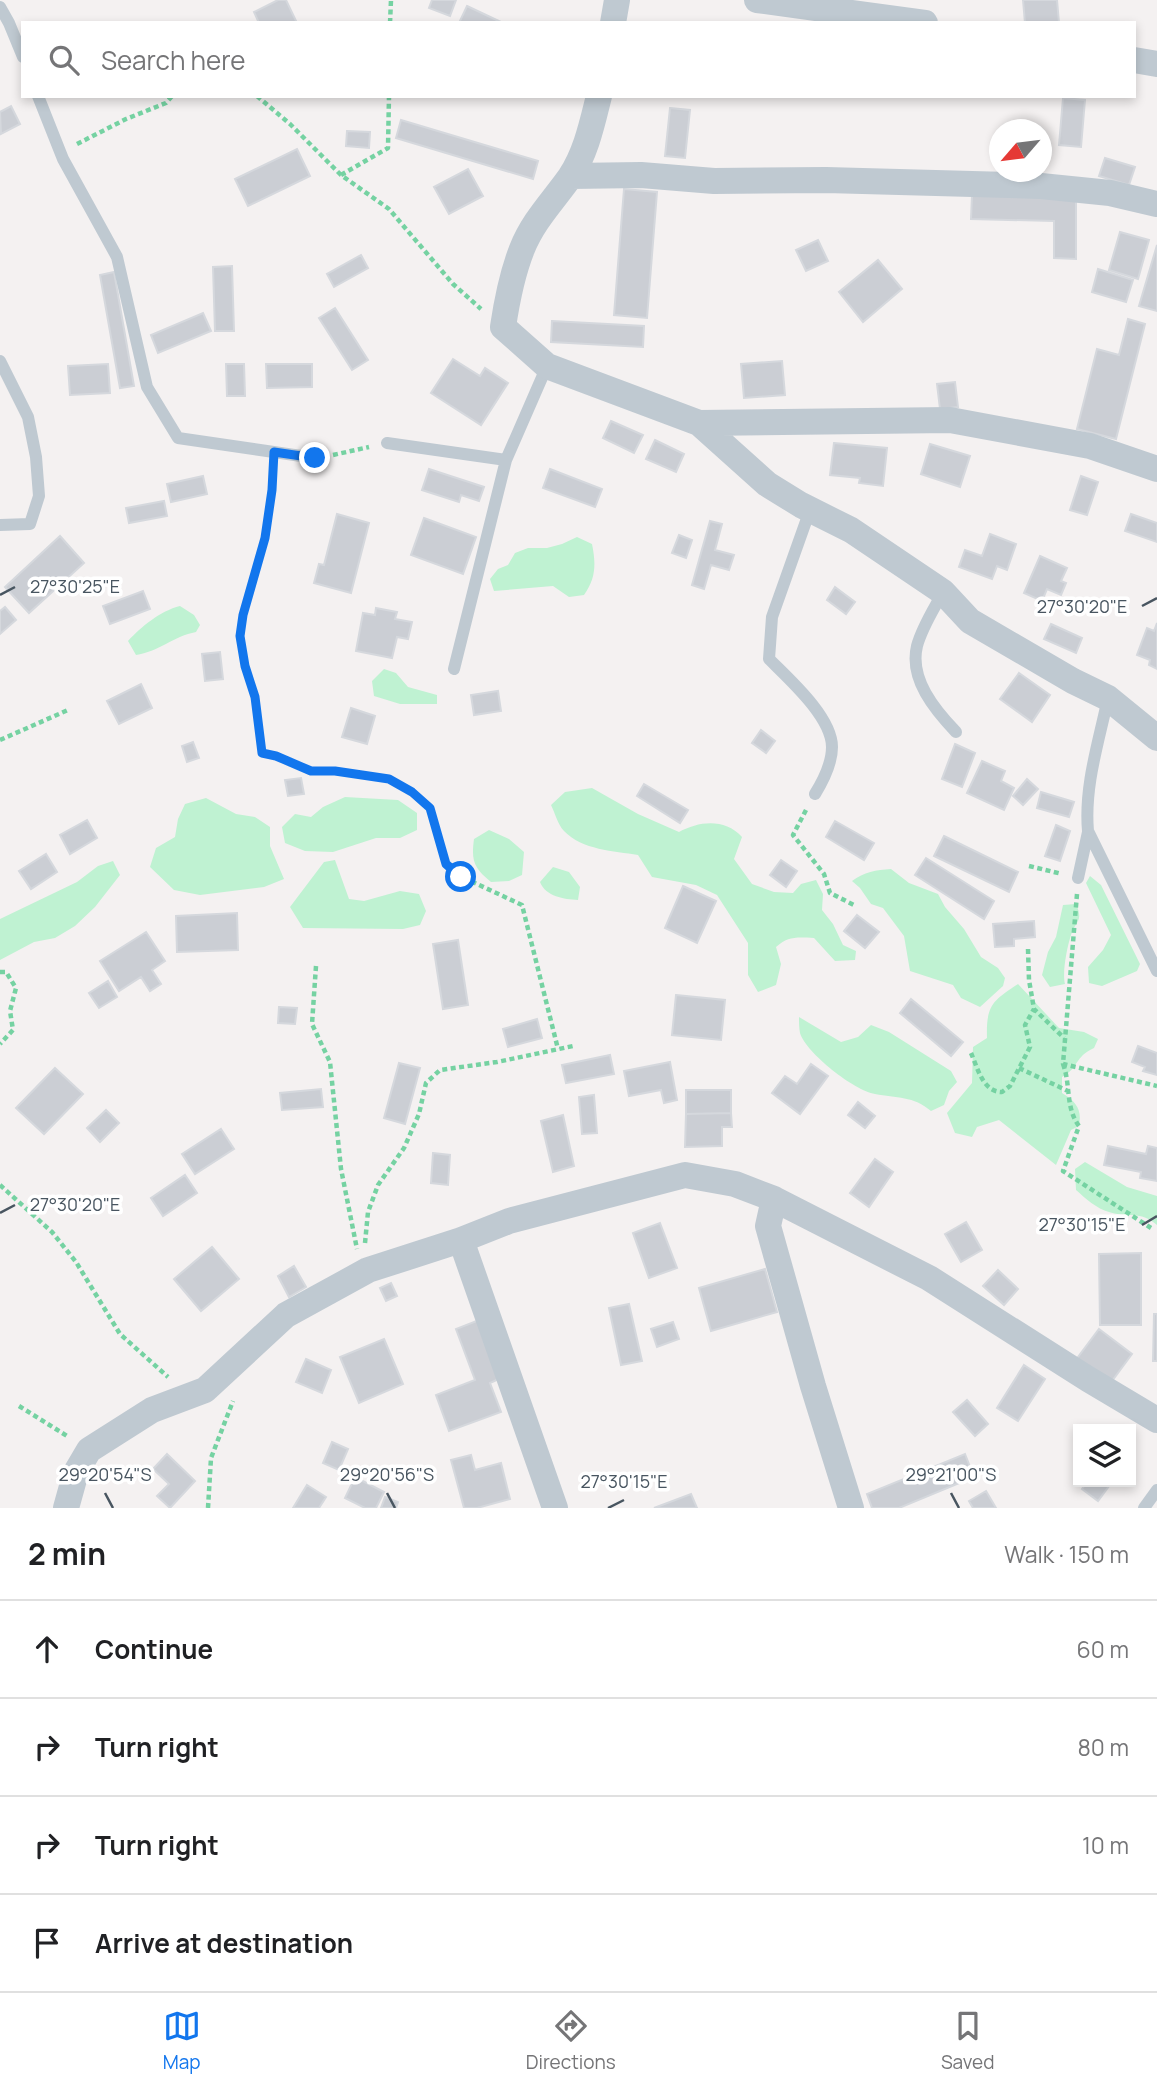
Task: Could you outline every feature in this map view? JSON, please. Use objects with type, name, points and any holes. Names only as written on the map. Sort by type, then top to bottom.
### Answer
[{"type":"street","points":[[613,21],[617,0]]},
{"type":"street","points":[[757,0],[910,21]]},
{"type":"street","points":[[1136,60],[1157,64]]},
{"type":"street","points":[[598,98],[587,142],[571,176],[540,214],[522,247],[511,279],[503,327],[547,366],[699,423],[950,420],[1090,446],[1157,469]]},
{"type":"street","points":[[571,176],[640,175],[714,181],[854,181],[1041,186],[1110,193],[1157,204]]},
{"type":"street","points":[[699,423],[767,484],[851,530],[943,592],[970,621],[1073,681],[1108,698],[1157,738]]},
{"type":"street","points":[[66,1508],[76,1472],[89,1450],[152,1410],[205,1390],[286,1315],[368,1270],[461,1240],[509,1221],[685,1175],[735,1184],[774,1199],[929,1278],[1157,1420]]},
{"type":"street","points":[[774,1199],[768,1226],[813,1385],[852,1508]]},
{"type":"street","points":[[461,1240],[555,1508]]},
{"type":"lane","points":[[0,7],[21,52]]},
{"type":"lane","points":[[39,98],[61,153],[117,257],[147,387],[178,438],[315,458]]},
{"type":"lane","points":[[0,361],[28,417],[36,457],[39,496],[30,524],[0,525]]},
{"type":"lane","points":[[454,669],[506,460],[547,366]]},
{"type":"lane","points":[[387,443],[506,460]]},
{"type":"lane","points":[[810,509],[772,617],[769,659],[822,717],[832,747],[824,780],[815,794]]},
{"type":"lane","points":[[943,592],[917,647],[916,664],[926,695],[956,732]]},
{"type":"lane","points":[[1078,878],[1088,831],[1090,783],[1108,698]]},
{"type":"lane","points":[[1088,831],[1157,971]]},
{"type":"lane","points":[[1144,1508],[1157,1490]]},
{"type":"path","points":[[390,21],[391,0]]},
{"type":"path","points":[[61,153],[126,119],[166,103],[170,98]]},
{"type":"path","points":[[259,98],[290,124],[341,175],[389,209],[453,284],[503,327]]},
{"type":"path","points":[[341,175],[388,148],[388,98]]},
{"type":"path","points":[[315,458],[387,443]]},
{"type":"path","points":[[274,452],[265,538],[243,615],[240,636],[245,666],[255,697],[262,753],[311,771],[335,771],[389,779],[412,792],[430,808],[446,864],[461,877],[522,905],[558,1049]]},
{"type":"path","points":[[0,740],[68,710]]},
{"type":"path","points":[[815,794],[793,835],[824,874],[830,892],[856,906]]},
{"type":"path","points":[[1029,866],[1078,878],[1063,1063],[1069,1079],[1068,1091],[1073,1119],[1079,1126],[1063,1171],[1151,1228]]},
{"type":"path","points":[[1028,949],[1029,981],[1034,1009],[1065,1038]]},
{"type":"path","points":[[316,966],[312,1024],[330,1062],[341,1169],[356,1248],[364,1251],[368,1212],[378,1185],[404,1148],[419,1114],[426,1083],[440,1070],[497,1062],[573,1046]]},
{"type":"path","points":[[0,972],[6,972],[16,988],[10,1011],[13,1030],[0,1044]]},
{"type":"path","points":[[971,1054],[984,1083],[998,1093],[1002,1092],[1010,1086],[1030,1047],[1025,1025],[1034,1009]]},
{"type":"path","points":[[1063,1063],[1157,1086]]},
{"type":"path","points":[[1019,1068],[1068,1091]]},
{"type":"path","points":[[0,1185],[51,1232],[76,1262],[120,1334],[190,1396]]},
{"type":"path","points":[[208,1508],[211,1458],[240,1381],[229,1368]]},
{"type":"path","points":[[19,1406],[89,1450]]},
{"type":"green space","points":[[577,537],[592,544],[594,558],[593,577],[584,595],[569,597],[553,586],[494,591],[490,579],[498,569],[508,565],[515,553],[528,548],[547,548]]},
{"type":"green space","points":[[180,606],[194,615],[200,625],[196,632],[136,655],[128,641],[151,620]]},
{"type":"green space","points":[[384,669],[396,673],[408,687],[437,695],[437,704],[400,704],[374,696],[372,681]]},
{"type":"green space","points":[[592,788],[638,814],[679,832],[695,825],[712,823],[735,831],[742,837],[734,859],[752,884],[774,892],[793,893],[801,884],[816,880],[823,894],[822,910],[833,924],[843,945],[856,951],[855,960],[835,961],[814,938],[789,939],[776,947],[781,964],[776,985],[758,992],[748,975],[748,943],[717,895],[696,885],[652,877],[638,855],[589,846],[571,837],[562,828],[551,805],[565,792]]},
{"type":"green space","points":[[345,797],[398,800],[417,813],[417,830],[400,838],[376,838],[333,852],[305,851],[285,843],[282,827],[295,814],[311,817],[323,807]]},
{"type":"green space","points":[[206,798],[236,814],[255,817],[270,827],[270,846],[284,879],[264,887],[200,895],[174,890],[150,867],[156,848],[175,837],[178,819],[185,804]]},
{"type":"green space","points":[[489,830],[509,839],[524,852],[522,875],[509,881],[491,882],[477,868],[473,853],[474,839]]},
{"type":"green space","points":[[335,860],[349,899],[364,901],[400,891],[419,894],[426,911],[420,925],[403,929],[303,928],[290,907],[324,862]]},
{"type":"green space","points":[[113,861],[120,875],[95,907],[75,926],[55,938],[34,942],[0,960],[0,919],[77,882],[98,866]]},
{"type":"green space","points":[[553,867],[569,872],[580,887],[578,900],[556,896],[546,891],[540,882]]},
{"type":"green space","points":[[891,869],[909,883],[938,894],[981,957],[998,968],[1005,978],[1003,986],[980,1007],[961,998],[953,985],[910,971],[904,936],[883,908],[871,904],[852,881],[870,872]]},
{"type":"green space","points":[[1090,876],[1101,885],[1140,964],[1137,971],[1102,986],[1089,983],[1088,967],[1103,950],[1111,935],[1086,883]]},
{"type":"green space","points":[[1076,904],[1079,918],[1068,946],[1065,984],[1050,987],[1042,975],[1048,952],[1056,937],[1063,905]]},
{"type":"green space","points":[[1018,984],[1059,1028],[1084,1032],[1098,1039],[1094,1048],[1083,1055],[1062,1077],[1062,1093],[1077,1107],[1080,1120],[1079,1126],[1071,1130],[1056,1165],[999,1120],[977,1127],[972,1137],[955,1133],[947,1113],[972,1083],[973,1047],[987,1038],[992,1005]]},
{"type":"green space","points":[[799,1017],[841,1042],[858,1037],[871,1025],[889,1032],[951,1071],[957,1082],[949,1091],[944,1105],[931,1111],[911,1100],[866,1091],[844,1079],[811,1051],[800,1033]]},
{"type":"green space","points":[[1085,1162],[1127,1187],[1157,1196],[1157,1225],[1145,1217],[1105,1211],[1076,1190],[1075,1169]]},
{"type":"building","points":[[278,0],[286,0],[296,21],[258,21],[254,12]]},
{"type":"building","points":[[432,0],[456,0],[450,16],[429,8]]},
{"type":"building","points":[[1023,0],[1057,0],[1059,21],[1025,21]]},
{"type":"building","points":[[467,6],[499,21],[460,21]]},
{"type":"building","points":[[1063,98],[1085,100],[1081,147],[1059,145]]},
{"type":"building","points":[[11,106],[20,124],[1,134],[0,112]]},
{"type":"building","points":[[670,108],[690,110],[685,158],[665,156]]},
{"type":"building","points":[[401,120],[538,161],[533,179],[396,138]]},
{"type":"building","points":[[347,131],[370,132],[369,148],[346,146]]},
{"type":"building","points":[[297,149],[310,176],[248,206],[235,179]]},
{"type":"building","points":[[1105,158],[1135,167],[1129,185],[1099,176]]},
{"type":"building","points":[[468,169],[483,196],[449,214],[434,187]]},
{"type":"building","points":[[624,189],[657,192],[647,318],[614,315]]},
{"type":"building","points":[[972,195],[1076,197],[1076,259],[1054,258],[1054,221],[971,219]]},
{"type":"building","points":[[1120,232],[1149,240],[1138,279],[1109,270]]},
{"type":"building","points":[[818,240],[828,261],[806,271],[796,250]]},
{"type":"building","points":[[1157,245],[1157,311],[1139,306]]},
{"type":"building","points":[[361,255],[368,268],[334,287],[327,274]]},
{"type":"building","points":[[878,260],[902,289],[863,322],[839,292]]},
{"type":"building","points":[[232,266],[234,331],[215,331],[213,267]]},
{"type":"building","points":[[1098,269],[1133,280],[1126,302],[1092,292]]},
{"type":"building","points":[[114,272],[134,386],[120,388],[100,275]]},
{"type":"building","points":[[335,308],[368,360],[352,370],[319,318]]},
{"type":"building","points":[[203,313],[211,331],[158,353],[151,335]]},
{"type":"building","points":[[1128,319],[1145,324],[1116,439],[1077,429],[1097,349],[1119,355]]},
{"type":"building","points":[[552,321],[644,326],[643,347],[551,342]]},
{"type":"building","points":[[453,359],[480,376],[485,368],[508,383],[481,425],[431,393]]},
{"type":"building","points":[[782,361],[785,395],[744,398],[741,364]]},
{"type":"building","points":[[108,364],[110,393],[70,395],[68,366]]},
{"type":"building","points":[[226,364],[244,364],[245,396],[227,396]]},
{"type":"building","points":[[266,364],[312,364],[312,387],[267,388]]},
{"type":"building","points":[[955,382],[958,407],[940,409],[937,384]]},
{"type":"building","points":[[611,421],[643,435],[634,453],[603,438]]},
{"type":"building","points":[[655,440],[684,454],[676,472],[646,459]]},
{"type":"building","points":[[834,443],[887,448],[883,486],[859,483],[860,478],[830,475]]},
{"type":"building","points":[[930,444],[970,456],[960,487],[921,474]]},
{"type":"building","points":[[429,469],[484,487],[479,501],[461,495],[459,502],[422,490]]},
{"type":"building","points":[[550,469],[602,489],[595,507],[543,488]]},
{"type":"building","points":[[203,476],[207,494],[171,502],[167,484]]},
{"type":"building","points":[[1081,476],[1098,482],[1087,515],[1070,510]]},
{"type":"building","points":[[164,501],[167,516],[129,523],[126,508]]},
{"type":"building","points":[[337,514],[369,523],[351,593],[314,583],[319,564],[324,565]]},
{"type":"building","points":[[1131,514],[1157,523],[1157,542],[1125,531]]},
{"type":"building","points":[[424,518],[476,537],[463,574],[411,555]]},
{"type":"building","points":[[710,521],[722,524],[715,550],[734,555],[729,570],[711,565],[704,589],[692,585]]},
{"type":"building","points":[[990,534],[1016,544],[1007,570],[997,566],[992,579],[959,567],[965,550],[982,556]]},
{"type":"building","points":[[679,535],[692,540],[686,558],[672,553]]},
{"type":"building","points":[[60,536],[84,563],[29,613],[5,587]]},
{"type":"building","points":[[1040,556],[1067,568],[1061,581],[1066,583],[1061,595],[1047,589],[1042,601],[1024,593]]},
{"type":"building","points":[[835,587],[855,602],[846,614],[827,600]]},
{"type":"building","points":[[143,591],[150,609],[110,624],[103,606]]},
{"type":"building","points":[[5,607],[16,620],[0,634],[0,611]]},
{"type":"building","points":[[376,608],[397,612],[395,619],[412,622],[408,639],[397,637],[392,658],[356,651],[363,613],[375,615]]},
{"type":"building","points":[[1157,623],[1157,669],[1149,665],[1150,660],[1137,655],[1147,628],[1154,631]]},
{"type":"building","points":[[1051,624],[1082,638],[1076,653],[1044,639]]},
{"type":"building","points":[[220,652],[223,679],[205,681],[202,654]]},
{"type":"building","points":[[1019,673],[1050,695],[1032,722],[1000,699]]},
{"type":"building","points":[[141,684],[152,708],[119,724],[107,701]]},
{"type":"building","points":[[498,691],[501,711],[474,715],[471,695]]},
{"type":"building","points":[[351,708],[375,716],[367,744],[342,737]]},
{"type":"building","points":[[761,730],[775,741],[766,753],[752,743]]},
{"type":"building","points":[[193,742],[199,758],[187,762],[182,746]]},
{"type":"building","points":[[955,744],[975,753],[962,787],[942,779]]},
{"type":"building","points":[[982,761],[1005,771],[1001,781],[1014,788],[1004,810],[967,793]]},
{"type":"building","points":[[301,778],[304,794],[288,796],[285,780]]},
{"type":"building","points":[[1027,779],[1038,789],[1023,805],[1013,796]]},
{"type":"building","points":[[644,784],[688,810],[680,823],[637,796]]},
{"type":"building","points":[[1041,792],[1074,802],[1069,817],[1037,808]]},
{"type":"building","points":[[87,820],[97,838],[70,854],[60,835]]},
{"type":"building","points":[[835,821],[874,843],[864,860],[826,837]]},
{"type":"building","points":[[1056,825],[1070,831],[1060,861],[1045,856]]},
{"type":"building","points":[[944,836],[1018,872],[1009,892],[934,856]]},
{"type":"building","points":[[46,854],[57,872],[31,889],[19,871]]},
{"type":"building","points":[[926,858],[994,901],[984,919],[915,875]]},
{"type":"building","points":[[781,860],[797,871],[786,887],[770,875]]},
{"type":"building","points":[[683,886],[716,901],[697,943],[665,928]]},
{"type":"building","points":[[237,913],[238,950],[177,952],[176,916]]},
{"type":"building","points":[[857,915],[879,932],[865,948],[844,931]]},
{"type":"building","points":[[1034,921],[1035,937],[1014,939],[1014,946],[995,947],[993,924]]},
{"type":"building","points":[[146,932],[165,961],[152,970],[161,984],[150,991],[141,977],[119,991],[100,961]]},
{"type":"building","points":[[458,940],[468,1005],[443,1009],[433,944]]},
{"type":"building","points":[[108,981],[117,997],[99,1008],[89,993]]},
{"type":"building","points":[[676,995],[725,1000],[721,1040],[672,1035]]},
{"type":"building","points":[[911,999],[963,1042],[951,1056],[900,1013]]},
{"type":"building","points":[[279,1007],[297,1008],[295,1024],[278,1023]]},
{"type":"building","points":[[537,1019],[542,1038],[508,1047],[503,1029]]},
{"type":"building","points":[[1138,1046],[1157,1053],[1157,1075],[1143,1071],[1145,1067],[1132,1062]]},
{"type":"building","points":[[610,1055],[614,1074],[566,1083],[562,1065]]},
{"type":"building","points":[[670,1062],[677,1100],[664,1103],[661,1090],[629,1096],[624,1071]]},
{"type":"building","points":[[399,1063],[420,1068],[405,1124],[384,1118]]},
{"type":"building","points":[[811,1064],[828,1076],[800,1114],[772,1093],[785,1076],[797,1084]]},
{"type":"building","points":[[55,1068],[83,1094],[44,1134],[16,1108]]},
{"type":"building","points":[[321,1089],[323,1107],[282,1110],[280,1093]]},
{"type":"building","points":[[686,1090],[731,1090],[731,1113],[686,1114]]},
{"type":"building","points":[[594,1095],[597,1133],[582,1134],[579,1097]]},
{"type":"building","points":[[858,1102],[875,1116],[865,1128],[848,1115]]},
{"type":"building","points":[[106,1110],[119,1123],[100,1142],[87,1128]]},
{"type":"building","points":[[731,1113],[732,1127],[722,1127],[722,1146],[685,1147],[686,1114]]},
{"type":"building","points":[[563,1115],[574,1166],[553,1172],[541,1121]]},
{"type":"building","points":[[221,1129],[234,1149],[195,1174],[182,1154]]},
{"type":"building","points":[[1108,1146],[1146,1154],[1148,1146],[1157,1148],[1157,1181],[1140,1178],[1141,1172],[1104,1165]]},
{"type":"building","points":[[433,1153],[450,1155],[448,1185],[431,1183]]},
{"type":"building","points":[[875,1159],[893,1172],[869,1207],[850,1193]]},
{"type":"building","points":[[185,1175],[197,1193],[163,1216],[151,1198]]},
{"type":"building","points":[[966,1222],[982,1250],[961,1262],[945,1234]]},
{"type":"building","points":[[660,1223],[677,1268],[649,1278],[633,1233]]},
{"type":"building","points":[[212,1247],[239,1279],[201,1311],[174,1279]]},
{"type":"building","points":[[1141,1253],[1141,1325],[1100,1325],[1099,1254]]},
{"type":"building","points":[[294,1266],[306,1287],[289,1297],[278,1276]]},
{"type":"building","points":[[765,1269],[777,1312],[711,1331],[699,1288]]},
{"type":"building","points":[[998,1270],[1018,1289],[1004,1305],[983,1286]]},
{"type":"building","points":[[391,1283],[397,1296],[386,1301],[380,1288]]},
{"type":"building","points":[[629,1304],[642,1361],[621,1365],[609,1308]]},
{"type":"building","points":[[1154,1314],[1157,1314],[1157,1361],[1153,1361]]},
{"type":"building","points":[[479,1320],[501,1378],[490,1383],[501,1412],[449,1431],[436,1395],[475,1380],[456,1329]]},
{"type":"building","points":[[673,1322],[679,1339],[657,1347],[651,1329]]},
{"type":"building","points":[[1099,1329],[1132,1354],[1109,1385],[1075,1361]]},
{"type":"building","points":[[384,1339],[403,1384],[359,1403],[340,1357]]},
{"type":"building","points":[[306,1359],[331,1370],[322,1393],[296,1382]]},
{"type":"building","points":[[1024,1365],[1045,1379],[1018,1421],[997,1408]]},
{"type":"building","points":[[967,1400],[988,1424],[975,1436],[953,1412]]},
{"type":"building","points":[[332,1442],[348,1449],[339,1470],[323,1463]]},
{"type":"building","points":[[167,1454],[195,1481],[170,1508],[157,1496],[169,1484],[153,1469]]},
{"type":"building","points":[[965,1454],[974,1477],[899,1508],[872,1508],[867,1494]]},
{"type":"building","points":[[471,1455],[475,1470],[501,1463],[510,1499],[477,1508],[464,1508],[451,1460]]},
{"type":"building","points":[[355,1477],[384,1492],[376,1508],[365,1508],[345,1498]]},
{"type":"building","points":[[307,1485],[326,1497],[319,1508],[293,1508]]},
{"type":"building","points":[[1083,1487],[1108,1487],[1098,1501],[1082,1489]]},
{"type":"building","points":[[986,1491],[996,1508],[973,1508],[969,1501]]},
{"type":"building","points":[[691,1494],[697,1508],[654,1508]]},
{"type":"building","points":[[385,1497],[398,1502],[396,1508],[381,1508]]},
{"type":"route","points":[[315,458],[274,452],[265,538],[243,615],[240,636],[245,666],[255,697],[262,753],[311,771],[335,771],[389,779],[412,792],[430,808],[446,864],[461,877]]}]
